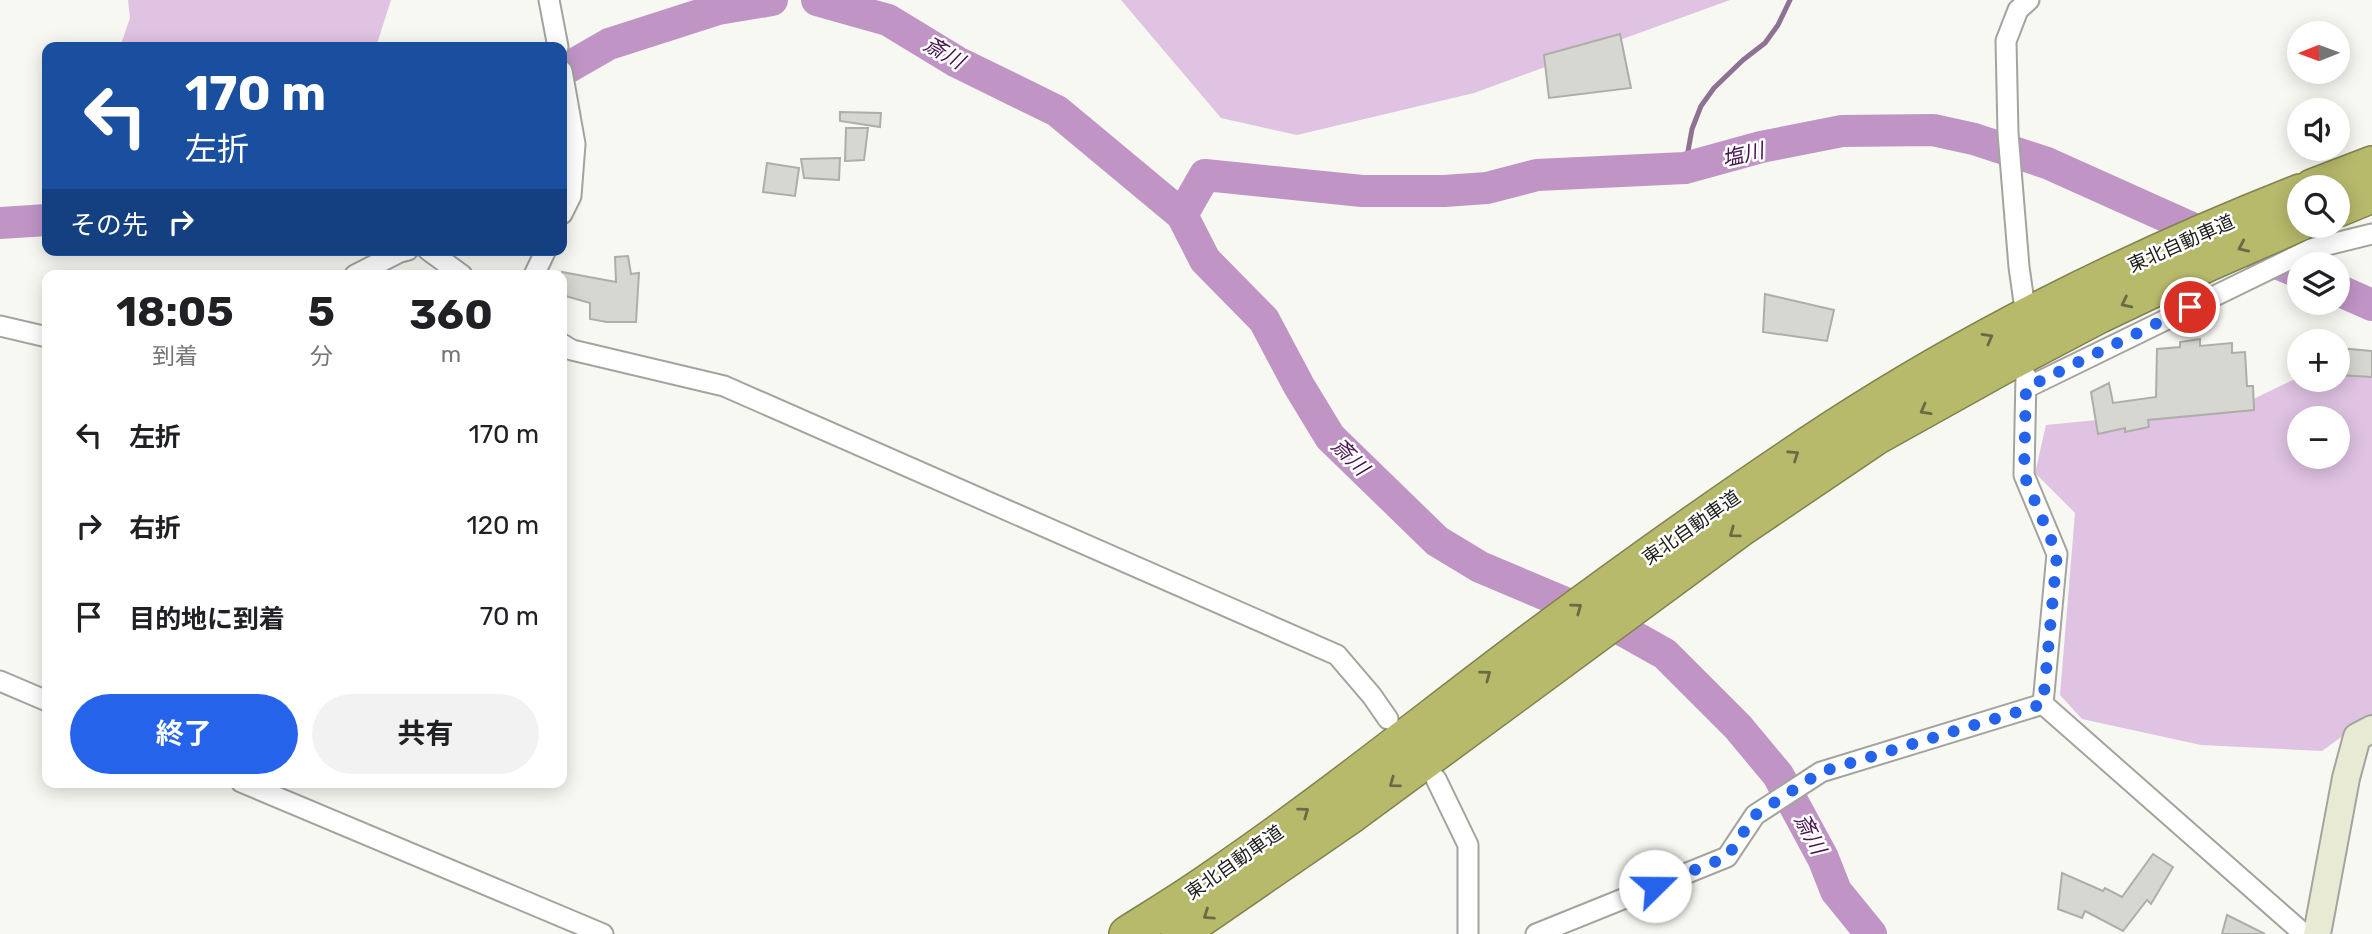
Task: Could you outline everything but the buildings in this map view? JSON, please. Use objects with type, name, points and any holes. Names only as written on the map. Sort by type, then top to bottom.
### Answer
[{"type":"highway","points":[[2343,175],[2372,164]]},
{"type":"highway","points":[[2350,204],[2372,195]]},
{"type":"highway","name":"東北自動車道","points":[[1127,934],[1226,869],[1537,637],[1834,429],[1928,370],[2076,292],[2246,213],[2287,197]]},
{"type":"highway","name":"東北自動車道","points":[[1179,934],[1353,814],[1743,527],[1877,437],[2101,315],[2209,263],[2287,238]]},
{"type":"street","points":[[2024,302],[2008,133],[2006,41],[2018,10],[2029,0]]},
{"type":"street","points":[[550,8],[557,42]]},
{"type":"street","points":[[567,99],[575,144],[571,196],[567,204]]},
{"type":"street","points":[[2350,234],[2372,234]]},
{"type":"street","points":[[2043,704],[2057,554],[2024,475],[2026,381],[2260,272],[2293,238]]},
{"type":"street","points":[[365,270],[392,256]]},
{"type":"street","points":[[436,256],[455,270]]},
{"type":"street","points":[[0,326],[42,336]]},
{"type":"street","points":[[567,347],[724,386],[1337,655],[1388,719]]},
{"type":"street","points":[[0,681],[42,699]]},
{"type":"street","points":[[1536,934],[1727,857],[1755,815],[1821,772],[2043,704]]},
{"type":"street","points":[[2043,704],[2304,934]]},
{"type":"street","points":[[2317,934],[2346,778],[2357,737],[2372,729]]},
{"type":"street","points":[[1436,779],[1468,845],[1468,934]]},
{"type":"street","points":[[255,788],[603,934]]},
{"type":"shaded area","points":[[128,0],[391,0],[378,42],[122,42],[130,18]]},
{"type":"shaded area","points":[[1121,0],[1730,0],[1474,93],[1297,135],[1221,118]]},
{"type":"shaded area","points":[[2372,368],[2372,715],[2322,751],[2201,745],[2082,719],[2060,695],[2075,513],[2035,473],[2046,425],[2239,406],[2287,383],[2287,392],[2350,392],[2350,370]]},
{"type":"waterway","name":"斎川","points":[[567,68],[609,44],[718,9],[772,0]]},
{"type":"waterway","name":"斎川","points":[[817,0],[888,20],[957,62],[1057,111],[1182,215],[1205,260],[1264,320],[1330,437],[1437,541],[1480,567],[1601,618],[1665,654],[1738,727],[1778,775],[1823,858],[1836,891],[1871,934]]},
{"type":"waterway","points":[[1685,168],[1692,129],[1701,106],[1714,88],[1765,43],[1778,25],[1790,0]]},
{"type":"waterway","name":"塩川","points":[[1182,215],[1205,175],[1362,191],[1444,191],[1487,188],[1537,175],[1685,168],[1761,147],[1842,131],[1933,130],[1974,139],[2047,163],[2232,246],[2287,267]]},
{"type":"waterway","name":"斎川","points":[[0,223],[42,220]]},
{"type":"waterway","name":"塩川","points":[[2350,295],[2372,305]]},
{"type":"route","points":[[1655,886],[1727,857],[1755,815],[1821,772],[2043,704],[2057,554],[2024,475],[2026,388],[2190,307]]}]
